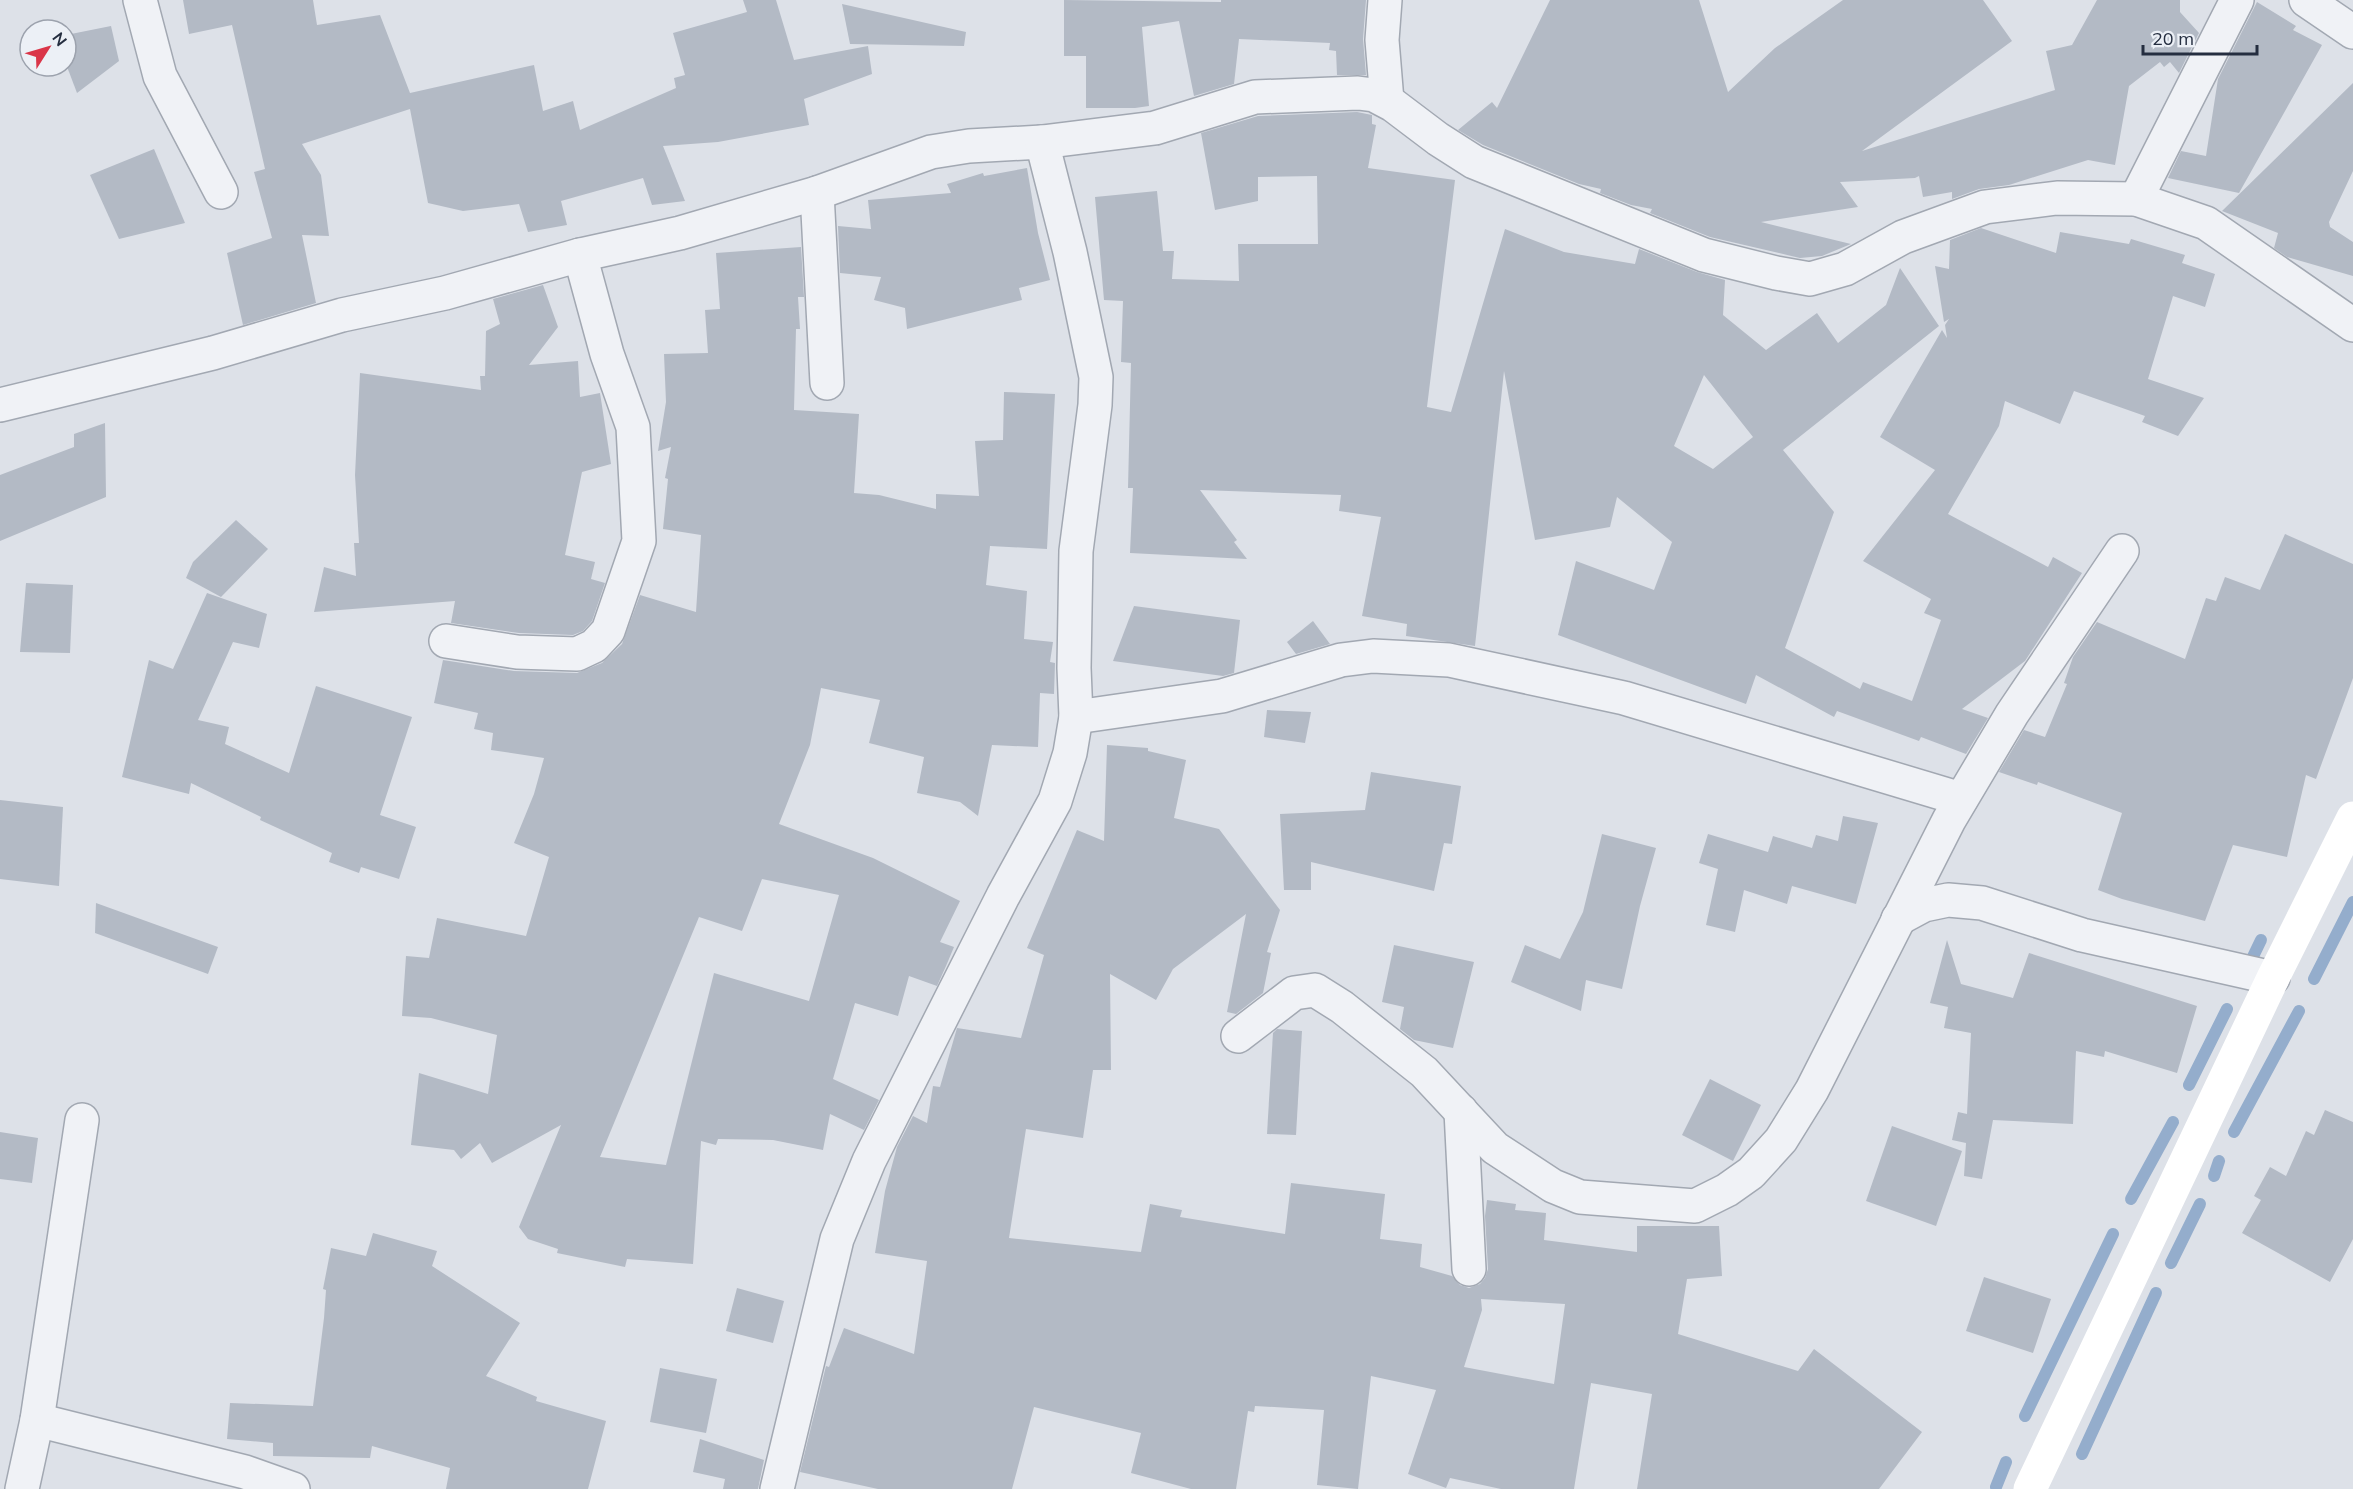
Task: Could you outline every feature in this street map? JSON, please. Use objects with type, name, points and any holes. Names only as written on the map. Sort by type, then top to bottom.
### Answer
[{"type":"main road","points":[[2030,1489],[2273,978],[2353,819]]},
{"type":"street","points":[[140,0],[159,76],[220,192]]},
{"type":"street","points":[[1385,0],[1382,40],[1387,101]]},
{"type":"street","points":[[2136,199],[2237,0]]},
{"type":"street","points":[[2306,0],[2353,32]]},
{"type":"street","points":[[0,405],[213,353],[342,315],[445,293],[580,255],[680,233],[817,193],[931,152],[969,146],[1042,142],[1155,128],[1255,97],[1358,93],[1374,94],[1387,101],[1474,162],[1631,228],[1704,255],[1810,279],[1845,269],[1903,237],[1985,207],[2057,198],[2136,199],[2206,223],[2353,325]]},
{"type":"street","points":[[777,1489],[837,1239],[869,1161],[1003,896],[1055,801],[1070,753],[1076,717],[1074,668],[1076,551],[1095,405],[1096,377],[1072,262],[1042,142]]},
{"type":"street","points":[[817,193],[827,383]]},
{"type":"street","points":[[446,641],[518,652],[577,654],[594,646],[608,632],[639,541],[633,427],[607,354],[580,255]]},
{"type":"street","points":[[1238,1036],[1294,993],[1315,990],[1342,1006],[1424,1072],[1495,1148],[1553,1186],[1580,1197],[1695,1206],[1727,1190],[1751,1173],[1781,1140],[1812,1090],[1936,842],[2012,714],[2122,551]]},
{"type":"street","points":[[1076,717],[1221,696],[1341,660],[1373,656],[1449,660],[1624,698],[1961,799]]},
{"type":"street","points":[[1898,919],[1924,905],[1948,900],[1982,903],[2082,935],[2273,978]]},
{"type":"street","points":[[1461,1111],[1469,1269]]},
{"type":"street","points":[[22,1489],[37,1419],[82,1120]]},
{"type":"street","points":[[37,1419],[245,1472],[293,1489]]},
{"type":"building","points":[[183,0],[313,0],[317,25],[380,15],[410,93],[534,65],[543,111],[573,101],[580,130],[676,88],[674,78],[685,75],[673,33],[747,12],[743,0],[776,0],[794,60],[868,46],[872,74],[804,99],[809,125],[718,142],[663,146],[685,201],[652,205],[643,178],[561,201],[567,225],[528,232],[519,204],[463,211],[428,203],[410,109],[302,144],[321,175],[329,236],[302,235],[316,303],[243,325],[227,253],[272,238],[254,172],[265,169],[232,25],[189,34]]},
{"type":"building","points":[[1064,0],[1221,2],[1221,0],[1366,0],[1363,39],[1366,75],[1337,75],[1336,51],[1329,50],[1330,43],[1239,39],[1234,84],[1194,96],[1179,21],[1142,27],[1149,106],[1086,108],[1086,56],[1064,56]]},
{"type":"building","points":[[1550,0],[1699,0],[1728,92],[1775,48],[1843,0],[1983,0],[2012,41],[1862,151],[2055,90],[2046,51],[2072,45],[2097,0],[2180,0],[2180,12],[2199,33],[2179,73],[2170,62],[2164,67],[2160,62],[2129,86],[2115,165],[2088,160],[2009,185],[1979,189],[1952,199],[1952,192],[1923,197],[1919,176],[1840,182],[1858,207],[1761,222],[1851,244],[1822,256],[1800,258],[1710,237],[1650,213],[1652,209],[1631,205],[1600,193],[1601,189],[1579,184],[1483,145],[1458,130],[1492,102],[1497,108]]},
{"type":"building","points":[[2257,2],[2296,26],[2293,30],[2322,45],[2239,193],[2168,178],[2181,151],[2206,156],[2218,79]]},
{"type":"building","points":[[842,4],[966,32],[964,46],[850,44]]},
{"type":"building","points":[[111,26],[119,61],[77,93],[71,78],[78,78],[78,33]]},
{"type":"building","points":[[2353,83],[2353,171],[2329,222],[2330,227],[2353,242],[2353,276],[2287,257],[2274,248],[2278,233],[2222,211]]},
{"type":"building","points":[[1357,112],[1372,115],[1372,124],[1376,125],[1368,168],[1455,180],[1427,407],[1451,412],[1505,229],[1564,252],[1635,264],[1639,249],[1697,272],[1725,280],[1723,315],[1766,350],[1817,313],[1838,343],[1886,305],[1900,268],[1939,326],[1783,450],[1834,512],[1785,648],[1860,689],[1863,682],[1912,701],[1941,620],[1924,613],[1931,599],[1863,561],[1935,470],[1880,437],[1942,330],[1947,338],[1945,325],[1949,319],[1944,322],[1935,266],[1949,269],[1950,240],[1981,228],[2056,253],[2060,232],[2129,244],[2131,239],[2185,255],[2182,263],[2215,274],[2205,307],[2173,296],[2148,379],[2204,398],[2178,436],[2142,422],[2145,416],[2074,391],[2060,424],[2005,401],[1999,426],[1948,514],[2048,567],[2053,557],[2082,573],[2025,661],[1962,709],[1988,718],[1966,754],[1921,737],[1919,741],[1837,711],[1834,717],[1756,675],[1746,704],[1558,635],[1576,561],[1654,590],[1672,542],[1617,497],[1610,527],[1535,540],[1504,371],[1475,646],[1406,636],[1407,624],[1362,616],[1381,517],[1339,511],[1341,495],[1200,490],[1237,540],[1234,542],[1247,559],[1130,553],[1133,488],[1128,488],[1131,363],[1121,362],[1123,301],[1104,300],[1095,197],[1157,191],[1163,251],[1174,251],[1172,279],[1239,281],[1238,244],[1318,244],[1317,176],[1258,177],[1258,201],[1215,210],[1201,133],[1258,116]],"holes":[[[1704,375],[1753,437],[1713,469],[1674,446]]]},
{"type":"building","points":[[154,149],[185,223],[119,239],[90,175]]},
{"type":"building","points":[[1027,168],[1038,233],[1050,280],[1019,288],[1022,300],[907,329],[905,308],[874,300],[881,277],[840,273],[838,226],[871,229],[868,200],[951,193],[947,184],[983,173],[984,176]]},
{"type":"building","points":[[801,247],[804,297],[798,297],[800,329],[796,329],[794,410],[859,414],[854,493],[879,495],[936,509],[936,494],[979,496],[975,441],[1003,440],[1004,392],[1055,394],[1047,549],[990,546],[986,585],[1027,591],[1024,639],[1053,642],[1050,662],[1055,663],[1054,694],[1040,693],[1038,747],[992,745],[978,816],[960,802],[917,793],[924,757],[869,743],[880,700],[821,688],[810,745],[779,824],[873,858],[960,901],[940,942],[954,947],[937,986],[909,976],[898,1016],[855,1003],[833,1079],[879,1100],[864,1130],[830,1114],[823,1150],[773,1140],[718,1139],[716,1145],[701,1141],[693,1264],[627,1259],[625,1267],[557,1253],[558,1249],[528,1239],[519,1227],[561,1125],[492,1163],[480,1143],[461,1159],[454,1150],[411,1145],[419,1073],[488,1094],[497,1035],[431,1018],[402,1016],[406,956],[429,958],[437,918],[526,936],[549,857],[514,843],[534,794],[544,758],[491,750],[493,733],[474,729],[478,713],[434,703],[443,660],[514,671],[577,673],[602,663],[622,644],[640,595],[696,612],[701,535],[663,529],[668,479],[665,478],[671,447],[658,451],[666,402],[664,354],[708,353],[705,310],[720,309],[716,253]],"holes":[[[762,879],[839,895],[809,1001],[714,973],[666,1165],[600,1157],[699,917],[742,931]]]},
{"type":"building","points":[[543,285],[558,327],[529,365],[578,361],[580,397],[600,393],[611,464],[582,472],[565,555],[595,562],[591,579],[605,583],[592,621],[583,631],[573,635],[519,633],[451,623],[455,601],[314,612],[324,567],[356,576],[354,543],[359,543],[355,475],[360,373],[481,390],[480,376],[485,376],[486,331],[500,324],[493,299]]},
{"type":"building","points":[[105,423],[106,497],[0,541],[0,475],[74,447],[74,434]]},
{"type":"building","points":[[236,520],[268,549],[221,597],[186,578],[193,562]]},
{"type":"building","points":[[2285,534],[2353,564],[2353,678],[2316,779],[2306,775],[2287,857],[2233,845],[2205,921],[2122,899],[2098,890],[2122,813],[2038,782],[2037,785],[1999,772],[2024,730],[2045,737],[2067,684],[2064,683],[2073,657],[2097,622],[2185,659],[2206,598],[2216,601],[2225,577],[2260,590]]},
{"type":"building","points":[[26,583],[73,585],[70,653],[20,652]]},
{"type":"building","points":[[207,593],[267,614],[259,648],[233,642],[198,720],[229,727],[225,744],[289,773],[316,686],[412,717],[380,815],[416,827],[399,879],[361,867],[359,873],[329,862],[332,853],[260,820],[261,817],[191,783],[189,794],[122,777],[149,660],[173,669]]},
{"type":"building","points":[[1134,606],[1240,620],[1234,673],[1223,676],[1113,661]]},
{"type":"building","points":[[1313,621],[1330,644],[1296,654],[1287,642]]},
{"type":"building","points":[[1267,710],[1311,712],[1305,743],[1264,737]]},
{"type":"building","points":[[1107,745],[1148,748],[1148,751],[1186,760],[1174,818],[1219,829],[1280,910],[1267,952],[1271,953],[1263,993],[1236,1014],[1227,1012],[1246,914],[1173,969],[1156,1000],[1110,974],[1111,1070],[1093,1070],[1083,1138],[1026,1129],[1009,1238],[1141,1252],[1150,1204],[1182,1210],[1180,1217],[1285,1234],[1291,1183],[1385,1194],[1380,1239],[1422,1244],[1420,1267],[1452,1276],[1460,1285],[1469,1288],[1480,1284],[1488,1269],[1485,1216],[1487,1200],[1516,1204],[1515,1210],[1546,1213],[1544,1240],[1637,1252],[1637,1226],[1719,1226],[1722,1276],[1687,1279],[1678,1334],[1798,1371],[1814,1349],[1922,1432],[1879,1489],[1637,1489],[1652,1394],[1591,1383],[1574,1489],[1501,1489],[1450,1478],[1446,1488],[1408,1474],[1436,1390],[1371,1376],[1358,1489],[1317,1485],[1324,1410],[1255,1406],[1254,1412],[1248,1411],[1236,1489],[1191,1489],[1131,1473],[1141,1433],[1034,1407],[1012,1489],[878,1489],[800,1472],[826,1366],[829,1367],[844,1328],[914,1354],[927,1261],[875,1253],[885,1191],[897,1147],[913,1116],[927,1123],[933,1086],[940,1087],[957,1028],[1021,1038],[1044,955],[1027,948],[1077,830],[1104,841]],"holes":[[[1481,1299],[1565,1304],[1554,1384],[1464,1367],[1482,1310]]]},
{"type":"building","points":[[1371,772],[1461,786],[1452,844],[1444,843],[1434,891],[1311,862],[1311,890],[1284,890],[1280,814],[1365,810]]},
{"type":"building","points":[[0,800],[63,807],[59,886],[0,879]]},
{"type":"building","points":[[1843,816],[1878,823],[1856,904],[1792,886],[1787,904],[1744,890],[1735,932],[1706,925],[1718,869],[1699,863],[1708,834],[1768,852],[1773,836],[1812,848],[1816,835],[1838,841]]},
{"type":"building","points":[[1602,834],[1656,848],[1640,906],[1622,989],[1586,980],[1581,1011],[1511,982],[1525,945],[1560,959],[1583,912]]},
{"type":"building","points":[[96,903],[218,947],[208,974],[95,933]]},
{"type":"building","points":[[1947,940],[1961,984],[2013,998],[2029,953],[2197,1006],[2177,1073],[2105,1051],[2104,1057],[2076,1051],[2073,1124],[1993,1120],[1982,1179],[1964,1176],[1966,1143],[1952,1140],[1958,1112],[1967,1114],[1971,1033],[1944,1028],[1948,1007],[1930,1003]]},
{"type":"building","points":[[1394,945],[1474,962],[1453,1048],[1414,1040],[1400,1029],[1404,1007],[1382,1002]]},
{"type":"building","points":[[1277,1029],[1302,1031],[1296,1135],[1267,1134],[1273,1033]]},
{"type":"building","points":[[1710,1079],[1761,1105],[1733,1161],[1682,1135]]},
{"type":"building","points":[[2325,1110],[2353,1122],[2353,1239],[2330,1282],[2242,1233],[2261,1200],[2254,1196],[2270,1167],[2286,1176],[2306,1131],[2314,1135]]},
{"type":"building","points":[[1892,1126],[1962,1151],[1936,1226],[1866,1201]]},
{"type":"building","points":[[0,1132],[38,1138],[32,1183],[0,1179]]},
{"type":"building","points":[[373,1233],[437,1251],[432,1266],[520,1323],[486,1376],[537,1397],[536,1401],[606,1421],[588,1489],[446,1489],[450,1468],[372,1446],[370,1458],[273,1456],[273,1443],[227,1439],[230,1403],[313,1406],[324,1318],[326,1290],[323,1289],[331,1248],[366,1256]]},
{"type":"building","points":[[1984,1277],[2051,1299],[2033,1353],[1966,1331]]},
{"type":"building","points":[[737,1288],[784,1301],[773,1343],[726,1331]]},
{"type":"building","points":[[660,1368],[717,1379],[706,1433],[650,1422]]},
{"type":"building","points":[[700,1439],[764,1460],[758,1489],[723,1489],[725,1479],[693,1472]]},
{"type":"waterway","points":[[2314,979],[2353,902]]},
{"type":"waterway","points":[[2247,969],[2261,940]]},
{"type":"waterway","points":[[2189,1085],[2227,1009]]},
{"type":"waterway","points":[[2234,1132],[2299,1011]]},
{"type":"waterway","points":[[2131,1199],[2173,1122]]},
{"type":"waterway","points":[[2214,1176],[2219,1161]]},
{"type":"waterway","points":[[2171,1263],[2200,1204]]},
{"type":"waterway","points":[[2025,1416],[2113,1234]]},
{"type":"waterway","points":[[2082,1454],[2156,1293]]},
{"type":"waterway","points":[[1996,1487],[2006,1462]]}]
